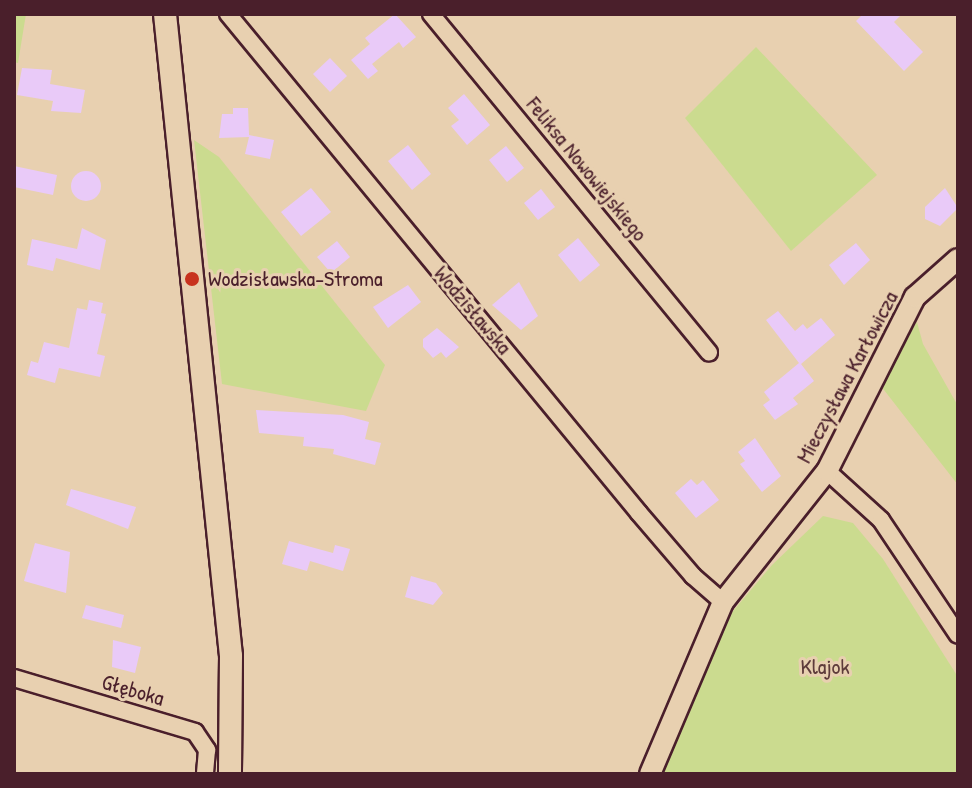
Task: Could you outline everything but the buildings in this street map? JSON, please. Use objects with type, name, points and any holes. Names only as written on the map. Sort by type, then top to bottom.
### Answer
[{"type":"main road","points":[[165,14],[231,656],[230,774]]},
{"type":"street","name":"Wodzisławska","points":[[228,14],[639,513],[693,576],[723,602]]},
{"type":"street","name":"Feliksa Nowowiejskiego","points":[[431,14],[709,352]]},
{"type":"street","name":"Mieczysława Karłowicza","points":[[650,774],[723,602],[827,471],[915,297],[958,259]]},
{"type":"street","points":[[827,471],[881,520],[958,635]]},
{"type":"street","name":"Głęboka","points":[[14,678],[195,732],[207,750],[205,774]]},
{"type":"green space","points":[[14,14],[26,14],[18,63],[14,62]]},
{"type":"green space","points":[[756,47],[877,175],[791,251],[685,118]]},
{"type":"green space","points":[[194,140],[219,157],[385,365],[366,411],[222,384]]},
{"type":"green space","points":[[917,322],[923,344],[958,406],[958,485],[877,381]]},
{"type":"green space","name":"Klajok","points":[[823,516],[853,523],[883,559],[958,677],[958,774],[663,774],[728,617],[772,565]]},
{"type":"place","name":"Wodzisławska-Stroma","points":[[192,279]]}]
